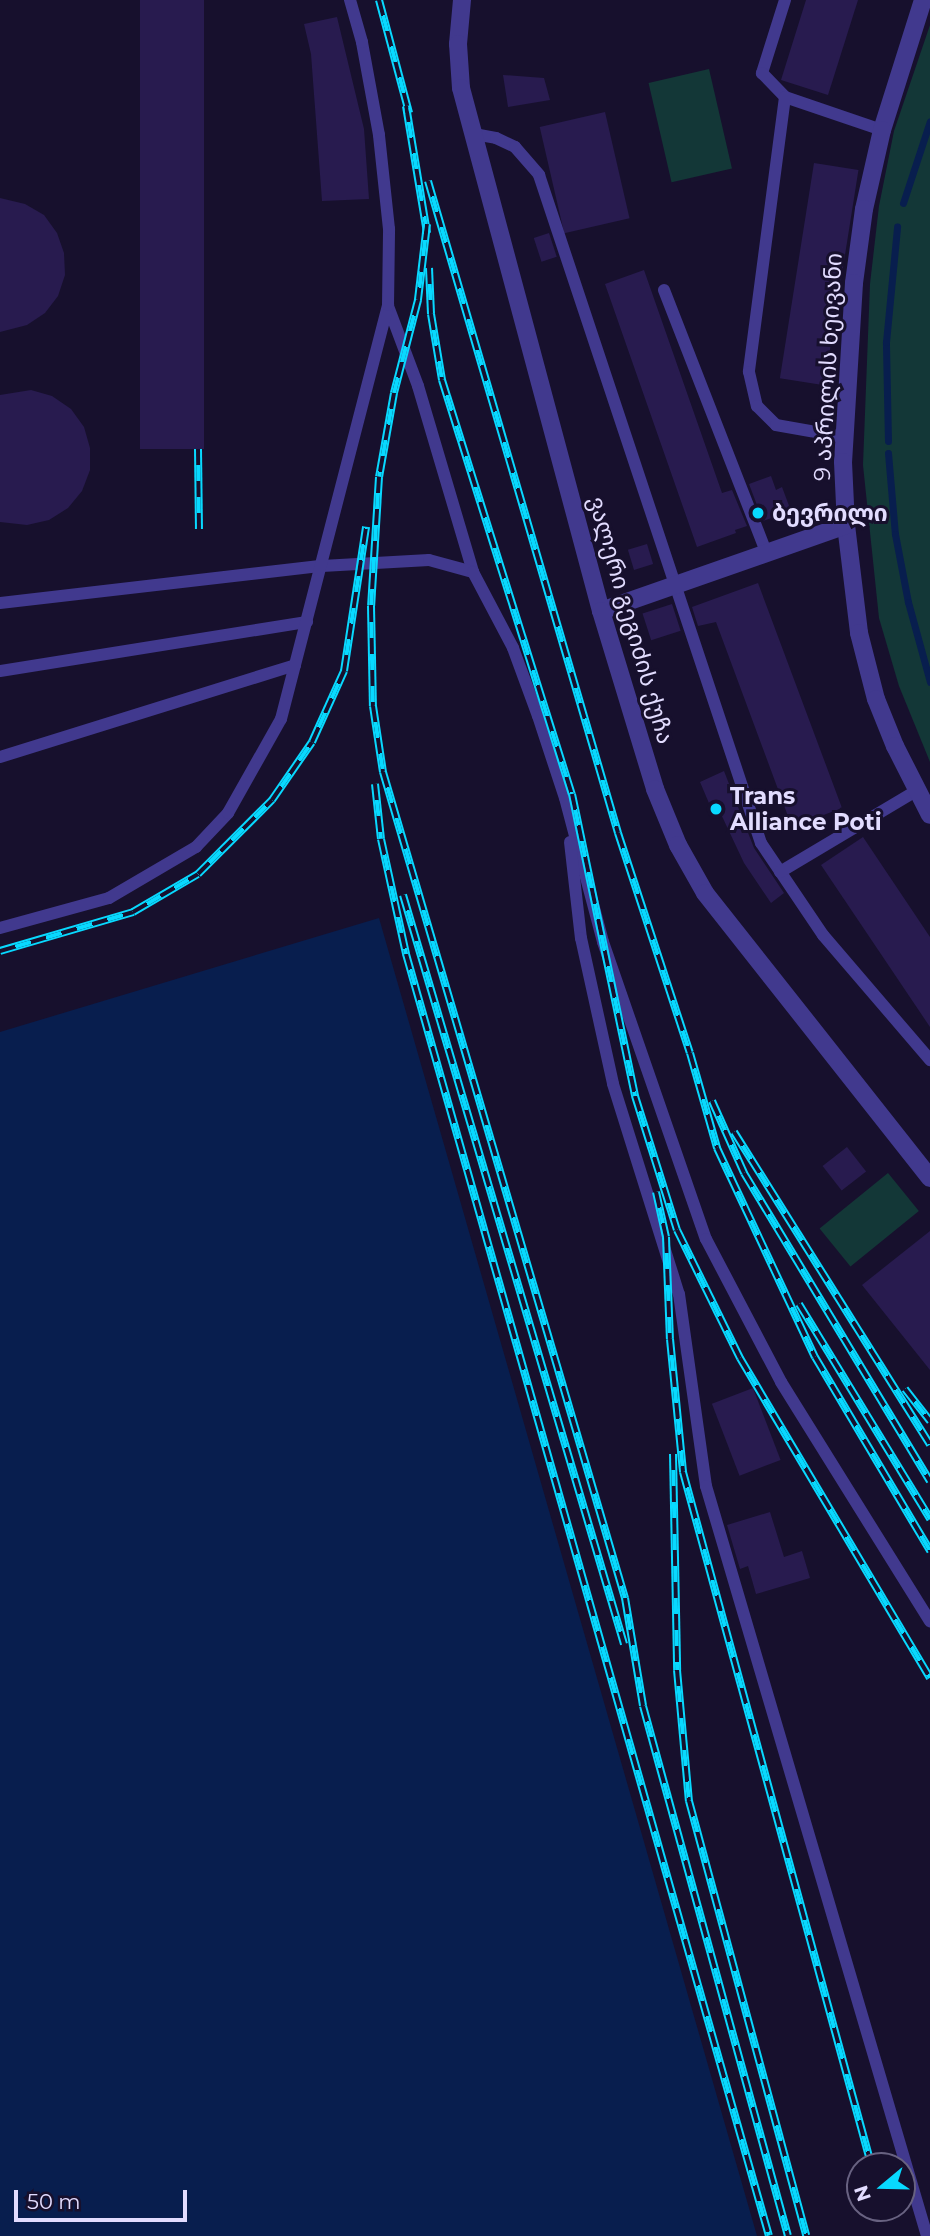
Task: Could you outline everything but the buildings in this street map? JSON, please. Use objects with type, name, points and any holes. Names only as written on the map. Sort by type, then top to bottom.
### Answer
[{"type":"street","name":"ვალერი გეგიძის ქუჩა","points":[[462,0],[458,44],[461,88],[601,611],[655,789],[678,845],[705,893],[930,1178]]},
{"type":"street","name":"9 აპრილის ხეივანი","points":[[923,0],[882,130],[864,209],[854,283],[844,436],[846,525],[859,634],[876,699],[916,791],[930,815]]},
{"type":"street","points":[[601,611],[676,582],[846,525]]},
{"type":"lane","points":[[0,928],[109,898],[196,847],[228,813],[281,719],[388,305],[389,229],[379,135],[362,42],[350,0]]},
{"type":"lane","points":[[785,0],[762,73],[785,97],[882,130]]},
{"type":"lane","points":[[785,97],[749,372],[757,406],[776,425],[844,436]]},
{"type":"lane","points":[[474,134],[496,138],[515,147],[539,175],[761,843],[823,935],[930,1060]]},
{"type":"lane","points":[[664,290],[766,552]]},
{"type":"lane","points":[[388,305],[418,386],[473,572],[513,648],[565,797],[603,942],[706,1239],[781,1382],[930,1621]]},
{"type":"lane","points":[[0,603],[322,566],[429,560],[473,572]]},
{"type":"lane","points":[[0,671],[307,622]]},
{"type":"lane","points":[[0,757],[295,665]]},
{"type":"lane","points":[[780,872],[916,791]]},
{"type":"lane","points":[[565,797],[581,938],[613,1084],[680,1294],[706,1486],[927,2236]]},
{"type":"green space","points":[[930,25],[930,762],[899,686],[879,618],[863,465],[870,284],[879,206],[894,131]]},
{"type":"green space","points":[[709,69],[732,168],[672,182],[649,83]]},
{"type":"green space","points":[[888,1173],[919,1211],[850,1266],[820,1228]]},
{"type":"water","points":[[379,918],[757,2236],[0,2236],[0,1032]]},
{"type":"waterway","points":[[903,203],[930,121]]},
{"type":"waterway","points":[[888,441],[886,342],[897,227]]},
{"type":"waterway","points":[[888,453],[895,534],[908,602],[930,682]]},
{"type":"railway","points":[[379,0],[409,113]]},
{"type":"railway","points":[[406,106],[427,233]]},
{"type":"railway","points":[[428,181],[618,833],[690,1053],[717,1148],[815,1357],[930,1551]]},
{"type":"railway","points":[[427,224],[418,300],[394,393],[379,477],[371,606],[373,706],[383,772],[625,1598],[643,1706],[788,2236]]},
{"type":"railway","points":[[429,268],[431,314],[442,380],[572,794],[635,1096],[677,1230],[740,1358],[930,1678]]},
{"type":"railway","points":[[198,449],[199,529]]},
{"type":"railway","points":[[0,951],[133,912],[198,874],[272,800],[312,742],[344,671],[366,527]]},
{"type":"railway","points":[[375,784],[381,839],[406,954],[769,2236]]},
{"type":"railway","points":[[403,895],[624,1644]]},
{"type":"railway","points":[[712,1101],[744,1173],[930,1481]]},
{"type":"railway","points":[[734,1132],[930,1445]]},
{"type":"railway","points":[[656,1192],[666,1237],[670,1339],[683,1472],[868,2152]]},
{"type":"railway","points":[[799,1304],[930,1519]]},
{"type":"railway","points":[[905,1389],[930,1421]]},
{"type":"railway","points":[[673,1454],[677,1670],[689,1801],[806,2236]]},
{"type":"place","name":"ბევრილი","points":[[758,513]]},
{"type":"place","name":"Trans Alliance Poti","points":[[716,809]]}]
